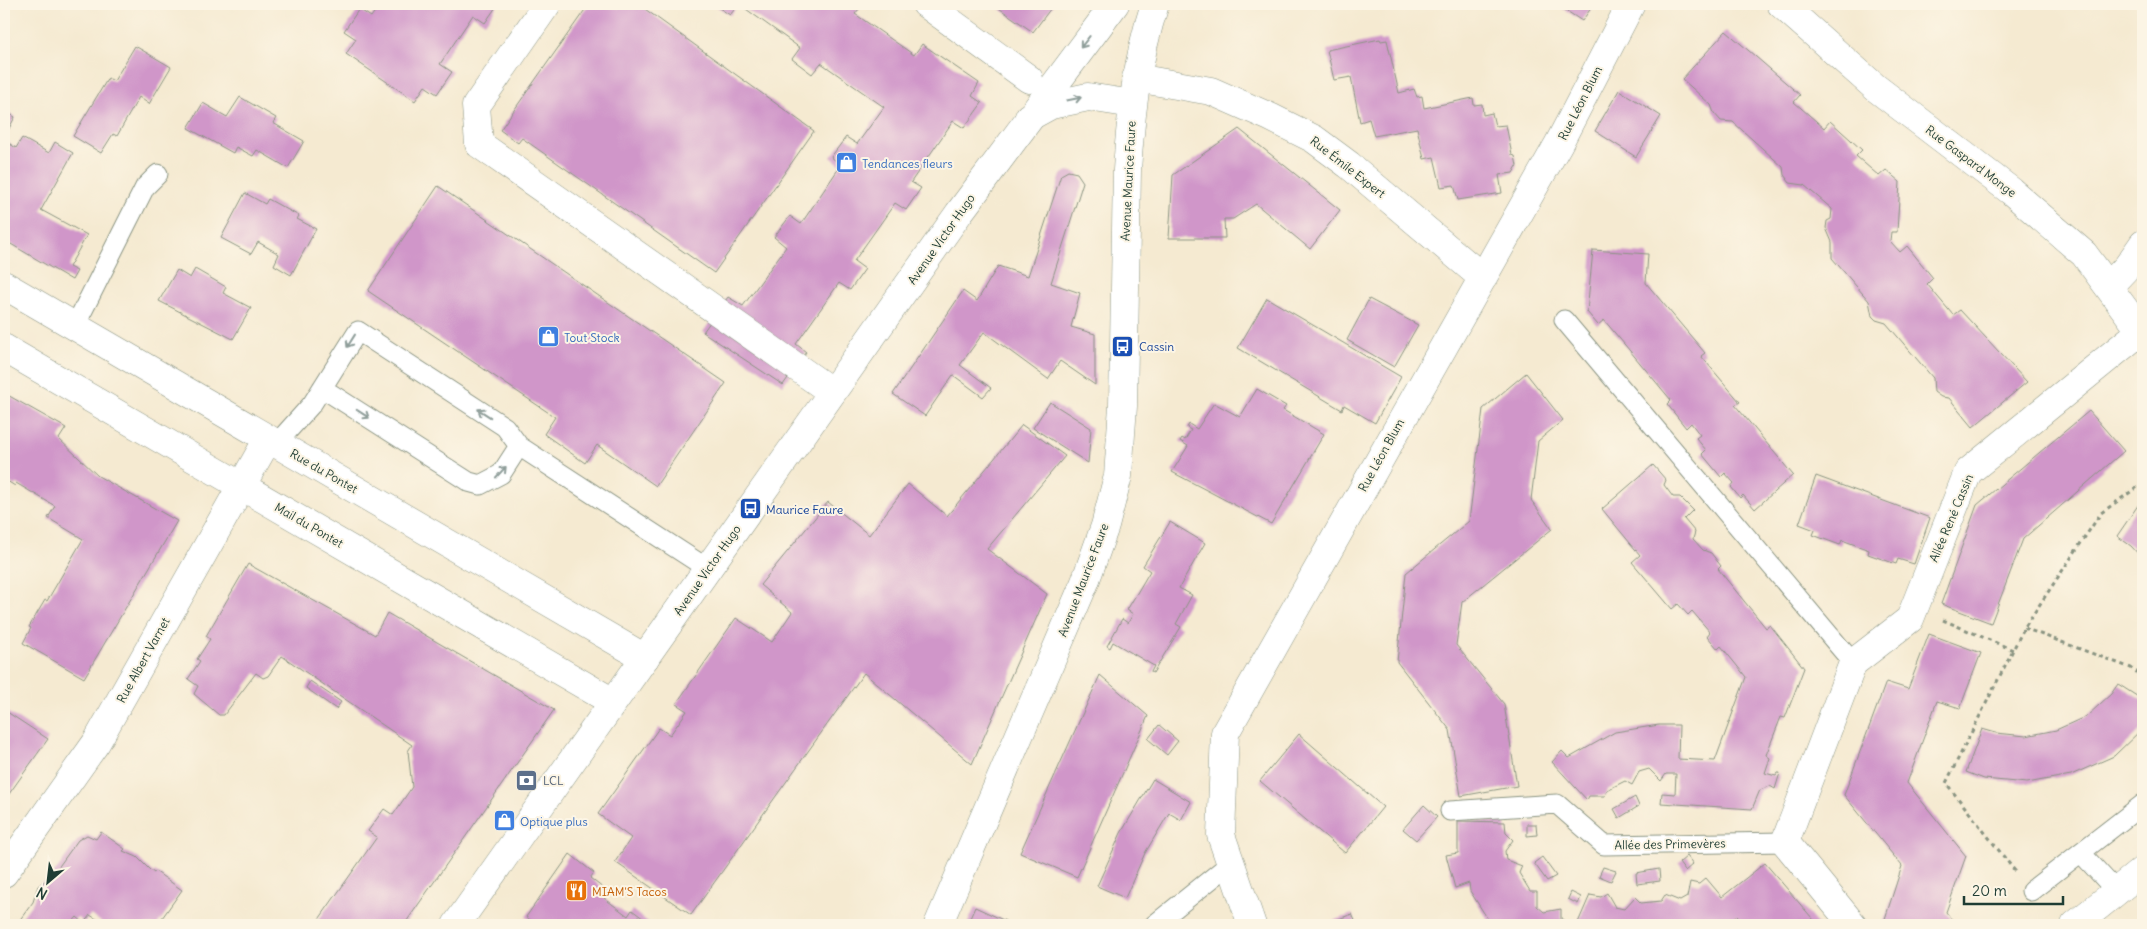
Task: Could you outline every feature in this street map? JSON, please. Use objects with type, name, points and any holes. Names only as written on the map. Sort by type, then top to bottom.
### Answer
[{"type":"street","points":[[547,4],[476,106],[479,144],[832,392]]},
{"type":"street","points":[[926,4],[1029,79]]},
{"type":"street","name":"Avenue Victor Hugo","points":[[456,925],[832,392],[1029,117],[1115,4]]},
{"type":"street","name":"Avenue Maurice Faure","points":[[938,925],[1085,582],[1105,526],[1118,476],[1123,406],[1127,170],[1134,91],[1144,36],[1154,4]]},
{"type":"street","name":"Rue Léon Blum","points":[[1252,925],[1221,835],[1225,733],[1392,435],[1560,142],[1631,4]]},
{"type":"street","name":"Rue Gaspard Monge","points":[[1781,4],[1876,88],[2011,190],[2084,254],[2142,331]]},
{"type":"street","name":"Avenue Victor Hugo","points":[[1029,117],[1051,105],[1088,96],[1134,91]]},
{"type":"street","name":"Rue Émile Expert","points":[[1134,91],[1211,91],[1314,139],[1349,165],[1483,278]]},
{"type":"street","points":[[2109,286],[2128,267],[2143,244]]},
{"type":"street","name":"Rue du Pontet","points":[[4,285],[645,658]]},
{"type":"street","name":"Allée René Cassin","points":[[1853,663],[1910,619],[1968,472],[2142,331]]},
{"type":"street","name":"Mail du Pontet","points":[[4,348],[613,702]]},
{"type":"street","name":"Rue Albert Varnet","points":[[4,873],[96,743],[241,486],[272,441]]},
{"type":"street","points":[[1853,663],[1785,842],[1854,925]]},
{"type":"street","points":[[2075,925],[2143,870]]},
{"type":"lane","points":[[74,326],[145,187],[158,174]]},
{"type":"lane","points":[[1564,320],[1853,663]]},
{"type":"lane","points":[[272,441],[312,404],[358,331],[505,427],[519,446],[708,569]]},
{"type":"lane","points":[[322,388],[469,482],[480,485],[501,474],[519,446]]},
{"type":"lane","name":"Allée des Primevères","points":[[1450,811],[1557,804],[1604,845],[1785,842]]},
{"type":"lane","points":[[2031,891],[2082,854],[2143,804]]},
{"type":"lane","points":[[2082,854],[2116,892]]},
{"type":"lane","points":[[1154,925],[1231,863]]},
{"type":"path","points":[[2031,891],[1946,783],[2024,628],[2101,513],[2143,483]]},
{"type":"path","points":[[1914,608],[2013,650]]},
{"type":"path","points":[[2024,628],[2131,668],[2143,677]]},
{"type":"building","points":[[380,4],[498,4],[485,23],[473,15],[440,64],[452,72],[437,94],[425,86],[415,101],[346,54],[356,39],[344,31],[359,9],[371,17]]},
{"type":"building","points":[[589,4],[602,4],[607,7],[622,8],[625,4],[638,4],[814,131],[714,273],[522,138],[518,143],[500,130]]},
{"type":"building","points":[[713,4],[739,4],[730,15]]},
{"type":"building","points":[[739,4],[863,4],[855,14],[914,55],[922,44],[979,83],[972,96],[982,103],[964,128],[953,121],[911,182],[921,188],[906,210],[895,203],[854,261],[865,269],[850,290],[839,283],[796,344],[806,352],[783,385],[703,332],[728,297],[743,306],[786,247],[774,237],[790,216],[801,224],[841,165],[831,157],[846,137],[857,144],[884,107],[821,63],[812,74],[792,59],[800,48]]},
{"type":"building","points":[[993,4],[1054,4],[1033,32]]},
{"type":"building","points":[[1556,4],[1594,4],[1582,21]]},
{"type":"building","points":[[1726,31],[1800,95],[1794,102],[1824,128],[1830,121],[1862,150],[1856,156],[1879,176],[1886,170],[1900,182],[1897,232],[1891,232],[1890,241],[1900,252],[1907,246],[1933,278],[1927,284],[1953,315],[1960,310],[2027,382],[1973,427],[1949,398],[1941,397],[1934,392],[1933,378],[1886,323],[1876,320],[1872,316],[1869,301],[1832,258],[1832,242],[1826,228],[1827,221],[1831,219],[1832,209],[1804,185],[1790,183],[1784,175],[1783,167],[1733,122],[1721,121],[1714,113],[1711,105],[1682,79]]},
{"type":"building","points":[[1380,39],[1381,41],[1387,40],[1399,93],[1414,89],[1417,97],[1422,96],[1424,108],[1473,98],[1474,105],[1482,104],[1483,115],[1492,113],[1495,126],[1506,125],[1512,155],[1515,156],[1517,166],[1513,173],[1499,175],[1502,193],[1458,200],[1454,185],[1441,187],[1434,157],[1424,159],[1417,128],[1374,136],[1369,119],[1360,122],[1351,77],[1334,80],[1327,50]]},
{"type":"building","points":[[135,46],[171,67],[149,104],[139,97],[117,136],[113,134],[101,153],[73,136],[108,78],[114,81]]},
{"type":"building","points":[[1619,90],[1661,116],[1636,157],[1595,131]]},
{"type":"building","points":[[240,97],[276,118],[273,123],[304,141],[288,168],[257,150],[253,156],[236,147],[233,153],[188,128],[203,103],[227,117]]},
{"type":"building","points":[[4,110],[15,117],[4,138]]},
{"type":"building","points":[[1239,129],[1340,210],[1310,249],[1256,204],[1233,219],[1224,219],[1225,238],[1169,238],[1173,175]]},
{"type":"building","points":[[22,138],[49,153],[55,142],[73,153],[41,210],[87,235],[69,267],[77,271],[72,280],[4,240],[6,230],[4,228],[4,140],[16,148]]},
{"type":"building","points":[[1068,171],[1077,173],[1083,182],[1051,283],[1080,293],[1071,327],[1095,334],[1095,385],[1060,361],[1048,379],[984,332],[960,365],[991,388],[983,397],[953,375],[925,416],[893,394],[963,291],[977,301],[998,266],[1028,276],[1061,175]]},
{"type":"building","name":"Tout Stock","points":[[438,186],[726,383],[656,486],[597,445],[585,463],[544,434],[555,417],[368,291]]},
{"type":"building","points":[[245,193],[265,204],[268,199],[299,216],[297,219],[316,229],[291,275],[274,265],[279,254],[258,242],[251,254],[221,238]]},
{"type":"building","points":[[1593,250],[1648,254],[1646,283],[1705,353],[1701,356],[1740,402],[1735,405],[1793,475],[1755,509],[1743,495],[1740,498],[1731,487],[1734,483],[1725,473],[1721,477],[1702,454],[1706,450],[1696,438],[1700,435],[1691,423],[1686,428],[1667,404],[1671,400],[1604,320],[1598,325],[1587,312]]},
{"type":"building","points":[[195,269],[226,287],[223,293],[251,308],[233,339],[159,301],[177,270],[190,278]]},
{"type":"building","points":[[1267,298],[1401,377],[1375,423],[1344,405],[1342,410],[1238,348]]},
{"type":"building","points":[[1369,299],[1418,325],[1394,367],[1347,340]]},
{"type":"building","points":[[1526,373],[1563,420],[1538,441],[1531,500],[1552,529],[1462,602],[1456,645],[1504,704],[1517,786],[1461,796],[1450,730],[1397,662],[1406,573],[1469,521],[1483,409]]},
{"type":"building","points":[[1257,389],[1286,406],[1283,410],[1324,434],[1271,524],[1172,472],[1188,446],[1180,441],[1182,438],[1185,440],[1191,430],[1187,428],[1189,424],[1197,429],[1214,403],[1240,417]]},
{"type":"building","points":[[4,393],[66,428],[59,439],[98,476],[177,521],[84,678],[23,643],[31,628],[29,627],[45,600],[47,601],[83,539],[48,518],[55,506],[16,483],[15,486],[4,479]]},
{"type":"building","points":[[1050,402],[1091,428],[1088,463],[1033,428]]},
{"type":"building","points":[[2089,411],[2124,451],[2023,539],[1991,623],[1941,604],[1977,505]]},
{"type":"building","points":[[1022,425],[1065,456],[987,549],[1047,594],[972,764],[864,673],[691,915],[615,862],[631,838],[598,814],[659,728],[670,735],[687,711],[676,704],[736,618],[772,642],[792,612],[760,585],[828,502],[869,535],[908,484],[947,516]]},
{"type":"building","points":[[1653,465],[1666,480],[1664,485],[1673,497],[1680,497],[1693,510],[1684,519],[1695,532],[1693,539],[1703,550],[1711,553],[1721,566],[1718,569],[1766,628],[1770,625],[1804,668],[1785,718],[1781,717],[1766,755],[1770,758],[1765,773],[1776,776],[1780,773],[1775,789],[1770,786],[1760,790],[1752,809],[1661,803],[1662,793],[1675,794],[1676,774],[1666,774],[1661,781],[1649,769],[1639,772],[1632,785],[1625,781],[1607,790],[1605,796],[1589,796],[1587,800],[1552,762],[1562,751],[1569,758],[1615,732],[1659,725],[1679,725],[1678,759],[1715,761],[1746,677],[1721,646],[1718,649],[1707,636],[1710,632],[1692,611],[1688,615],[1678,604],[1672,609],[1632,562],[1640,555],[1602,509]]},
{"type":"building","points":[[1816,476],[1930,518],[1914,564],[1898,559],[1896,564],[1868,554],[1869,550],[1842,540],[1840,545],[1813,535],[1815,530],[1799,524]]},
{"type":"building","points":[[2143,498],[2143,559],[2131,546],[2117,536]]},
{"type":"building","points":[[1170,522],[1205,543],[1179,588],[1192,595],[1176,624],[1181,627],[1153,673],[1151,672],[1154,666],[1113,642],[1110,648],[1107,646],[1122,619],[1128,623],[1133,614],[1127,610],[1150,571],[1143,566]]},
{"type":"building","points":[[248,564],[375,635],[387,613],[554,710],[404,925],[315,925],[377,837],[368,831],[384,809],[393,815],[412,787],[408,751],[412,745],[282,656],[268,676],[263,678],[256,673],[224,715],[219,715],[194,694],[198,686],[188,679],[200,661],[197,659],[210,639],[206,636]]},
{"type":"building","points":[[1929,634],[1981,653],[1960,708],[1937,701],[1907,783],[1966,856],[1946,912],[1956,925],[1883,925],[1902,866],[1844,795],[1886,682],[1908,689]]},
{"type":"building","points":[[1100,675],[1148,716],[1077,877],[1020,853]]},
{"type":"building","points":[[310,681],[341,702],[336,709],[306,688]]},
{"type":"building","points":[[2118,684],[2143,700],[2143,728],[2114,756],[2071,775],[2027,783],[1984,779],[1966,772],[1982,729],[1996,733],[2026,736],[2056,730],[2087,716],[2111,694]]},
{"type":"building","points":[[4,710],[48,739],[4,801]]},
{"type":"building","points":[[1159,725],[1178,741],[1167,755],[1148,739]]},
{"type":"building","points":[[1299,734],[1383,807],[1345,853],[1260,781]]},
{"type":"building","points":[[1153,779],[1191,802],[1181,820],[1169,813],[1145,853],[1125,898],[1097,886],[1121,833]]},
{"type":"building","points":[[1635,797],[1639,806],[1619,818],[1614,809]]},
{"type":"building","points":[[1424,805],[1437,817],[1416,840],[1403,829]]},
{"type":"building","points":[[1458,821],[1505,822],[1506,833],[1513,840],[1505,851],[1506,860],[1522,866],[1519,873],[1530,891],[1537,891],[1537,906],[1544,912],[1561,909],[1561,919],[1568,922],[1567,925],[1491,924],[1470,891],[1469,883],[1455,888],[1446,855],[1458,853]]},
{"type":"building","points":[[1527,824],[1536,824],[1537,835],[1527,836]]},
{"type":"building","points":[[101,832],[125,849],[123,851],[137,857],[154,873],[155,871],[182,890],[157,925],[106,925],[90,915],[84,923],[77,917],[70,925],[16,925],[33,902],[38,886],[52,876],[78,840],[87,835],[96,839]]},
{"type":"building","points":[[570,854],[594,873],[590,878],[608,892],[604,898],[628,916],[632,910],[652,925],[597,925],[593,923],[592,925],[531,925],[533,922],[526,917]]},
{"type":"building","points":[[1687,856],[1693,864],[1685,871],[1679,863]]},
{"type":"building","points":[[1542,857],[1556,876],[1547,881],[1534,863]]},
{"type":"building","points":[[1765,863],[1818,925],[1744,925],[1737,916],[1726,925],[1577,925],[1590,895],[1601,897],[1607,893],[1615,907],[1624,909],[1635,897],[1641,903],[1661,901],[1665,895],[1680,901],[1687,897],[1690,882],[1699,884],[1706,878],[1722,897]]},
{"type":"building","points":[[1603,867],[1616,871],[1611,881],[1599,876]]},
{"type":"building","points":[[1659,869],[1660,881],[1637,884],[1636,873]]},
{"type":"building","points":[[1571,892],[1581,897],[1578,904],[1568,899]]},
{"type":"building","points":[[975,907],[1014,925],[967,925]]},
{"type":"building","points":[[1352,914],[1357,925],[1323,925]]},
{"type":"place","name":"Tendances fleurs","points":[[846,163]]},
{"type":"place","name":"Tout Stock","points":[[548,337]]},
{"type":"place","name":"Cassin","points":[[1123,346]]},
{"type":"place","name":"Maurice Faure","points":[[750,509]]},
{"type":"place","name":"LCL","points":[[527,780]]},
{"type":"place","name":"Optique plus","points":[[504,821]]},
{"type":"place","name":"MIAM'S Tacos","points":[[576,891]]}]
